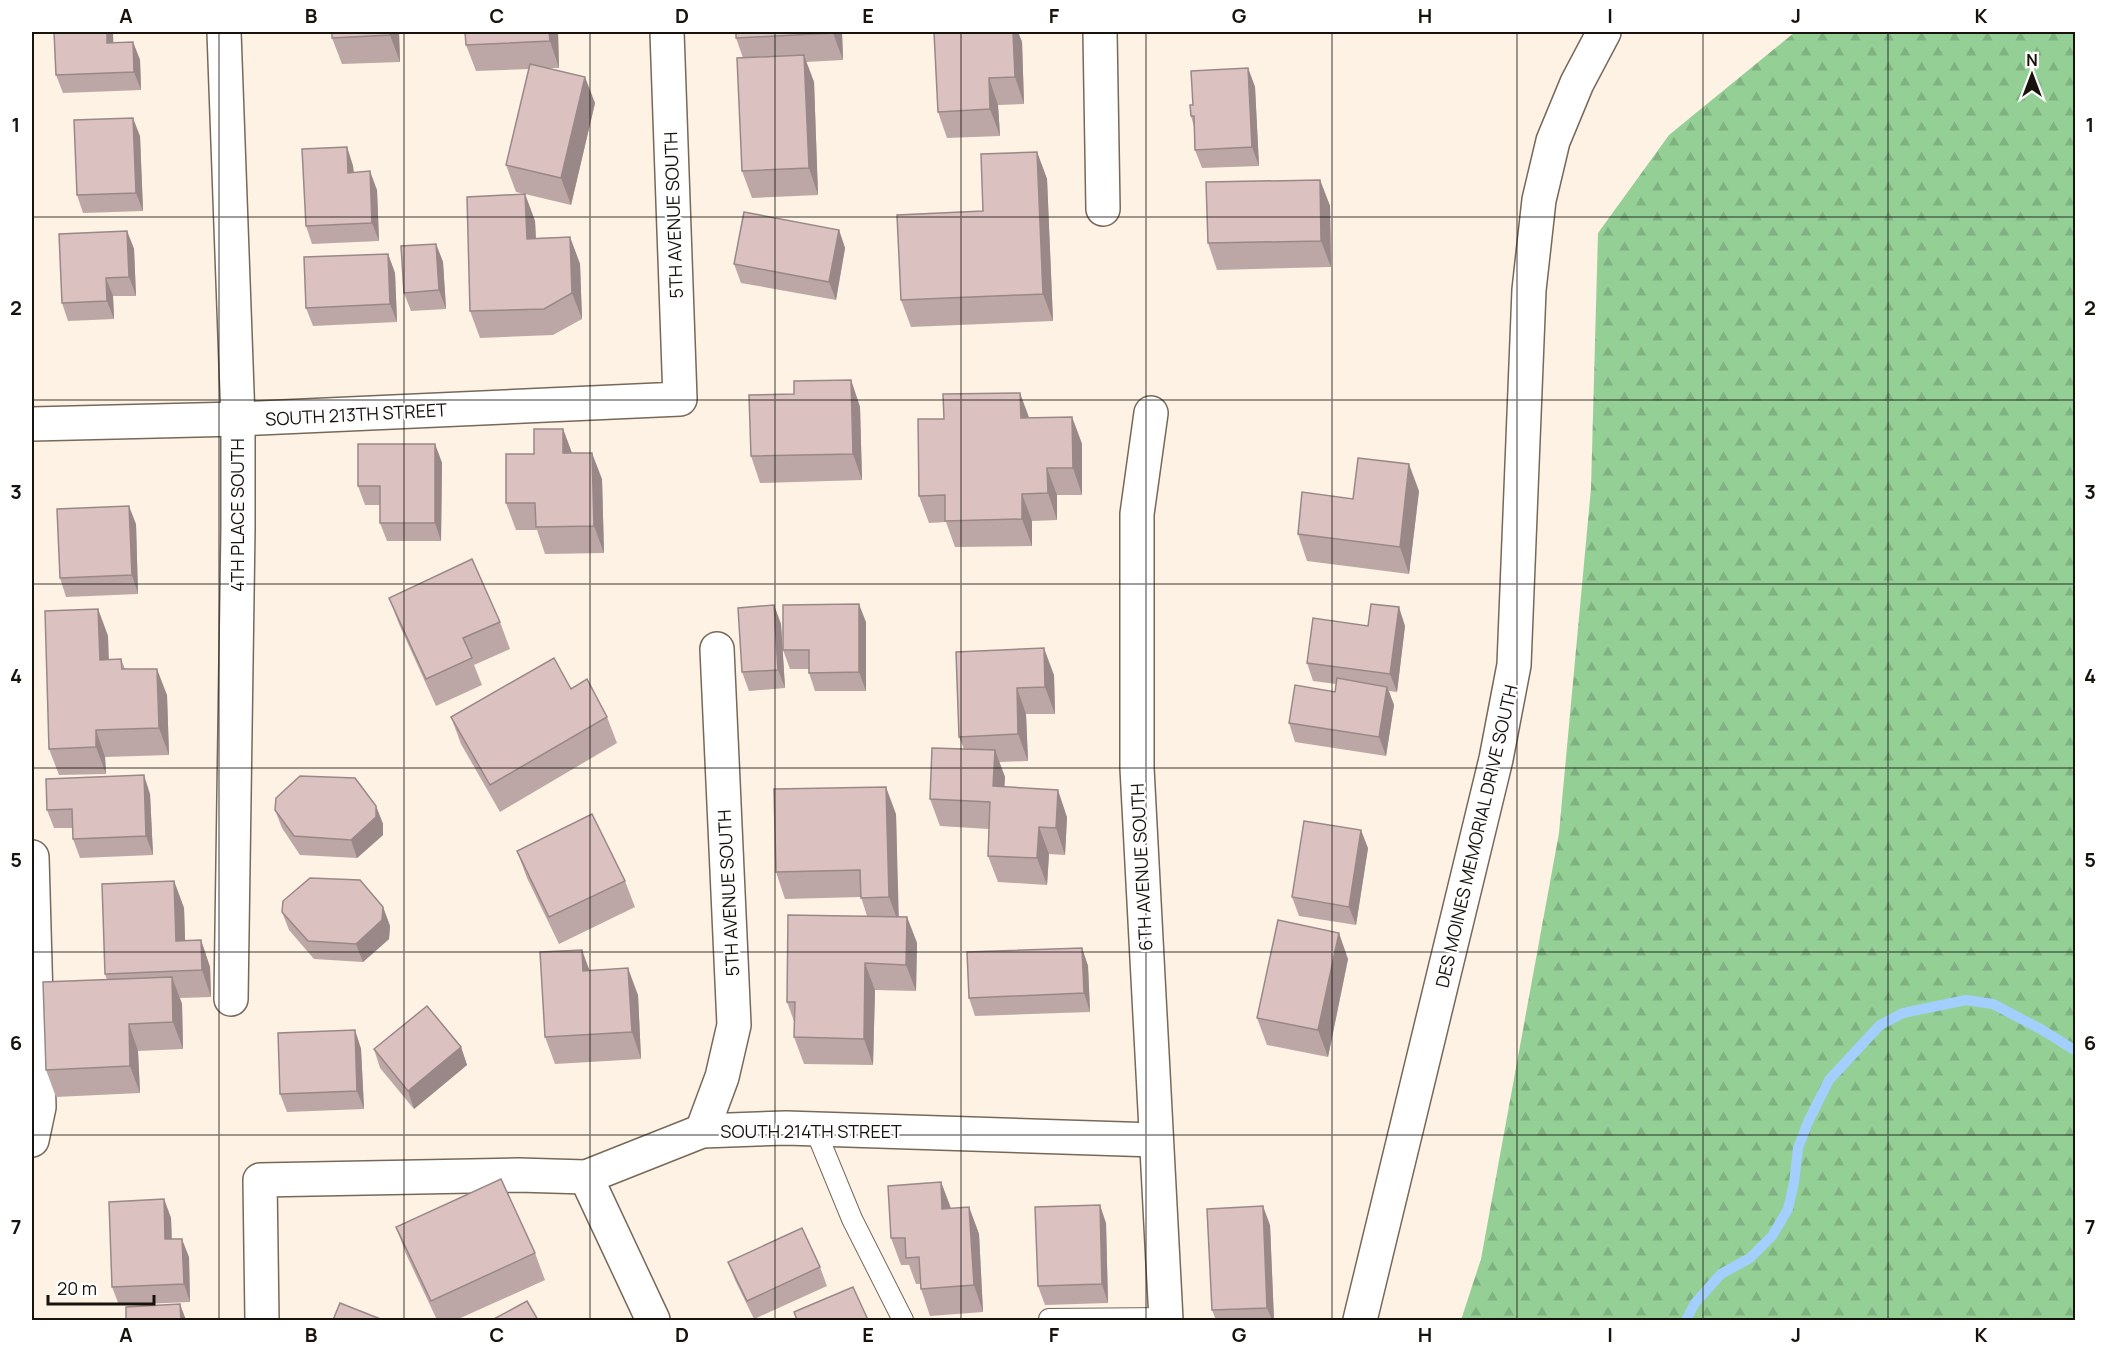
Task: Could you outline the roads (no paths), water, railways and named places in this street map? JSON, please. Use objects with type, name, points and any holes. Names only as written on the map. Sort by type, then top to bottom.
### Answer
[{"type":"street","name":"4TH PLACE SOUTH","points":[[224,32],[238,419],[231,999]]},
{"type":"street","name":"5TH AVENUE SOUTH","points":[[667,32],[680,399]]},
{"type":"street","points":[[1100,32],[1103,209]]},
{"type":"street","name":"DES MOINES MEMORIAL DRIVE SOUTH","points":[[1360,1320],[1494,770],[1514,665],[1529,290],[1539,200],[1553,141],[1577,83],[1604,32]]},
{"type":"street","name":"SOUTH 213TH STREET","points":[[32,424],[238,419],[680,399]]},
{"type":"street","name":"6TH AVENUE SOUTH","points":[[1151,413],[1137,514],[1137,768],[1166,1319]]},
{"type":"street","name":"5TH AVENUE SOUTH","points":[[702,1131],[722,1077],[734,1025],[717,649]]},
{"type":"street","points":[[32,857],[39,1107],[32,1140]]},
{"type":"street","name":"SOUTH 214TH STREET","points":[[262,1320],[260,1180],[519,1175],[586,1177],[702,1131],[786,1128],[1155,1140]]},
{"type":"street","points":[[586,1177],[653,1320]]},
{"type":"lane","points":[[816,1129],[852,1219],[903,1320]]},
{"type":"lane","points":[[1049,1319],[1166,1319]]},
{"type":"waterway","points":[[1686,1320],[1695,1303],[1721,1274],[1750,1258],[1772,1236],[1788,1209],[1798,1148],[1829,1080],[1880,1025],[1903,1013],[1966,1000],[1993,1004],[2076,1051]]}]
